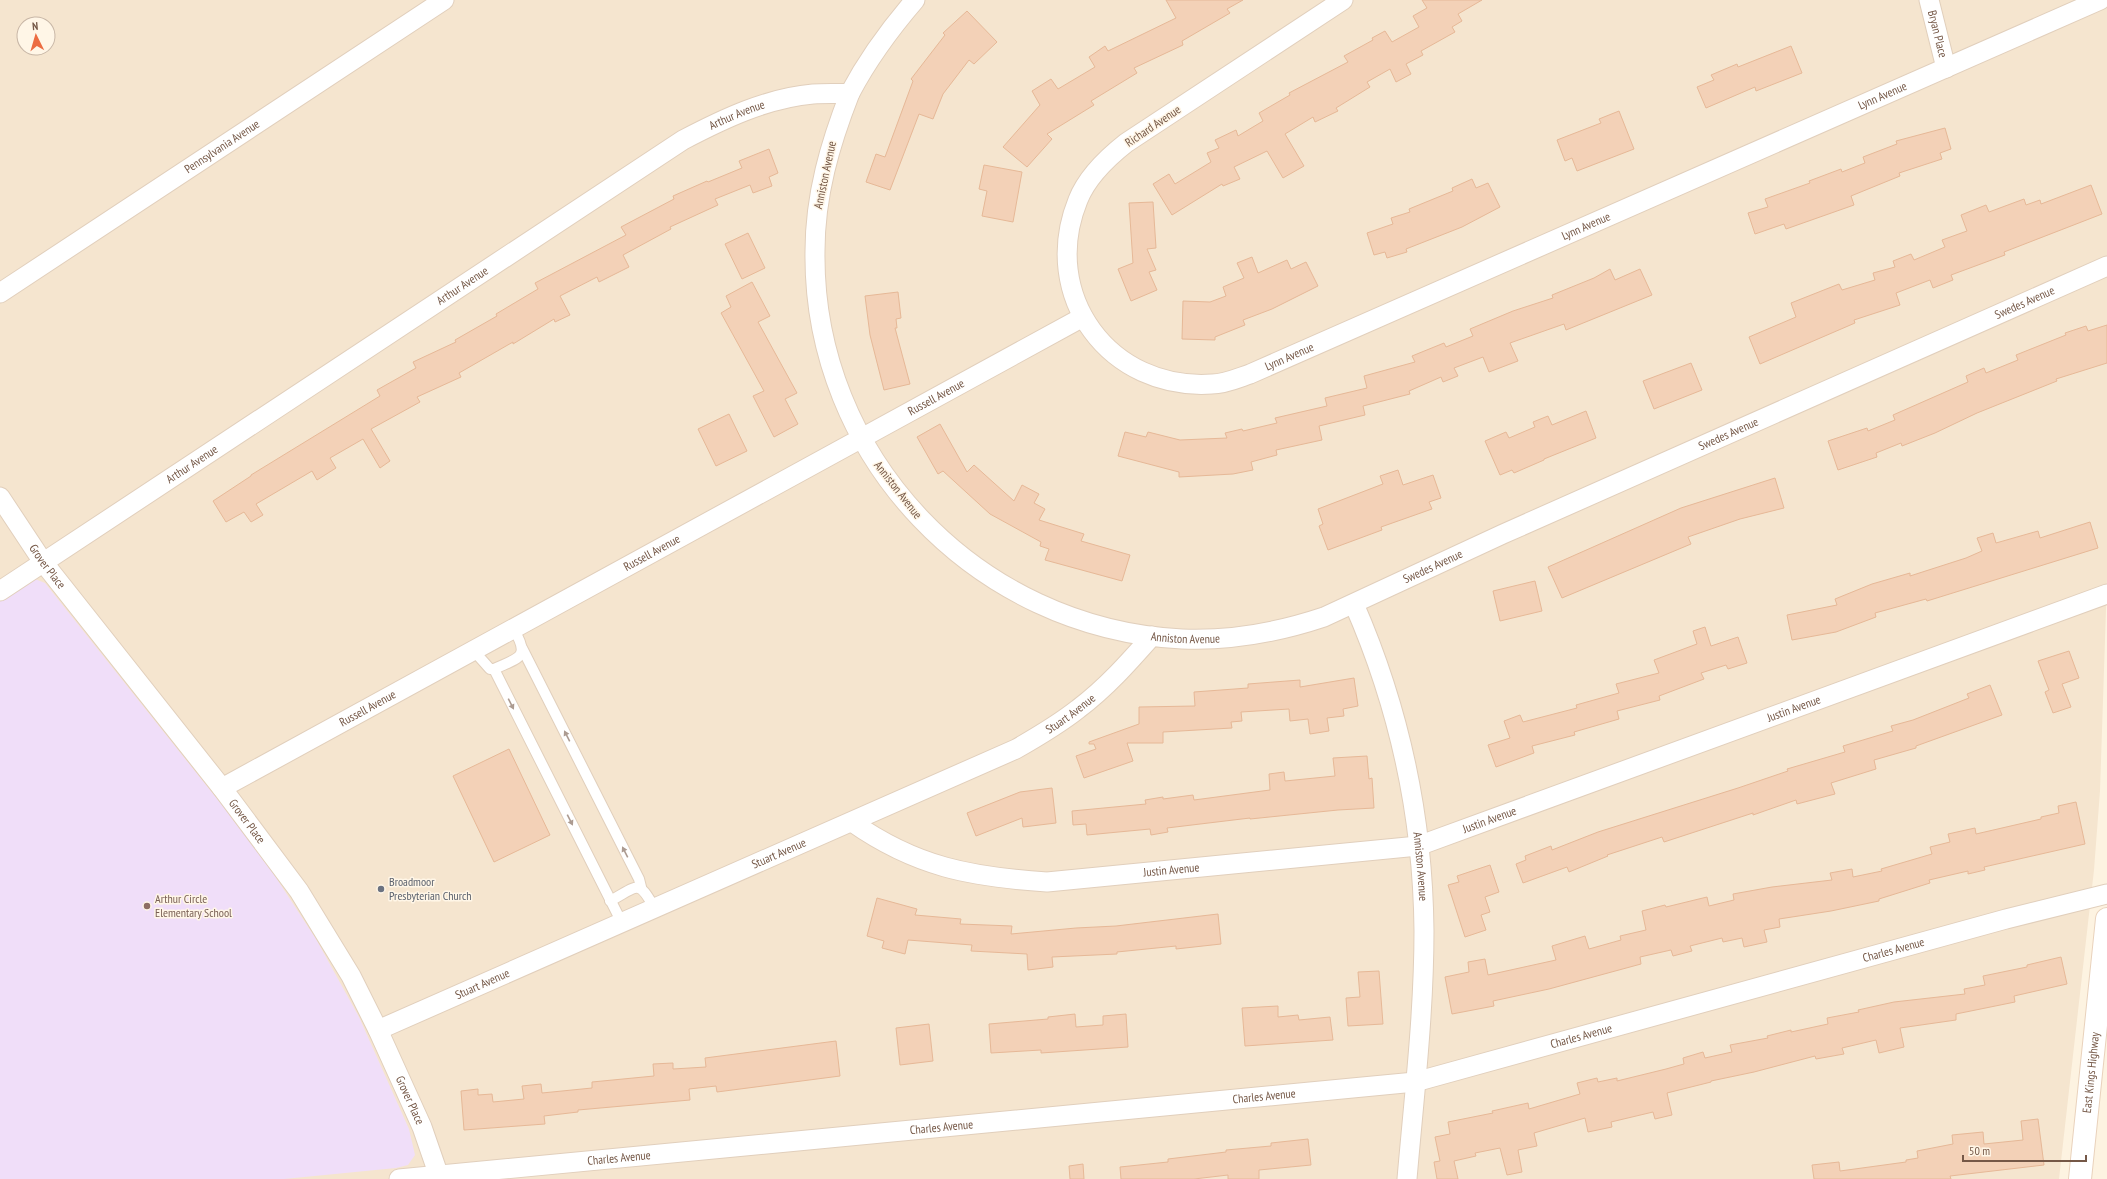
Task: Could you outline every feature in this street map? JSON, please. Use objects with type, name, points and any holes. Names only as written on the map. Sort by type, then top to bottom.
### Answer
[{"type":"main road","name":"East Kings Highway","points":[[2080,1179],[2107,919]]},
{"type":"street","name":"Pennsylvania Avenue","points":[[0,293],[444,0]]},
{"type":"street","points":[[850,93],[862,71],[890,30],[915,0]]},
{"type":"street","name":"Richard Avenue","points":[[1083,317],[1073,296],[1067,268],[1067,240],[1078,200],[1101,165],[1126,143],[1343,0]]},
{"type":"street","name":"Bryan Place","points":[[1929,0],[1946,68]]},
{"type":"street","name":"Lynn Avenue","points":[[1083,317],[1102,344],[1132,368],[1158,379],[1185,385],[1227,382],[1250,374],[2100,0]]},
{"type":"street","name":"Anniston Avenue","points":[[850,93],[834,135],[822,181],[814,253],[817,300],[826,348],[850,415],[886,477],[916,515],[950,548],[988,576],[1030,600],[1074,618],[1120,631],[1152,636],[1206,638],[1254,634],[1301,624],[1354,604],[1369,639],[1401,745],[1410,789],[1423,895],[1423,966],[1407,1179]]},
{"type":"street","name":"Arthur Avenue","points":[[0,591],[626,176],[683,140],[733,116],[779,100],[812,94],[850,93]]},
{"type":"street","name":"Swedes Avenue","points":[[1354,604],[1510,531],[2107,266]]},
{"type":"street","name":"Russell Avenue","points":[[222,788],[514,630],[1083,317]]},
{"type":"street","name":"Grover Place","points":[[0,497],[43,562],[222,788],[274,856],[314,914],[351,976],[378,1030],[422,1127],[439,1177]]},
{"type":"street","name":"Justin Avenue","points":[[852,822],[892,848],[940,866],[1000,879],[1048,882],[1418,846],[2107,594]]},
{"type":"street","name":"Stuart Avenue","points":[[378,1030],[994,760],[1059,724],[1103,688],[1121,671],[1152,636]]},
{"type":"street","name":"Charles Avenue","points":[[399,1179],[439,1177],[1415,1082],[2006,919],[2107,894]]},
{"type":"lane","points":[[514,630],[522,643],[522,648],[639,879],[641,887],[644,889],[655,909]]},
{"type":"lane","points":[[474,651],[487,668],[494,669],[518,658],[522,648]]},
{"type":"lane","points":[[494,669],[622,923]]},
{"type":"lane","points":[[610,901],[635,888],[641,887]]},
{"type":"shaded area","points":[[0,0],[2107,0],[2107,579],[2100,791],[2094,870],[2059,1179],[0,1179]]},
{"type":"shaded area","name":"Arthur Circle Elementary School","points":[[35,579],[45,583],[222,805],[273,873],[316,939],[359,1017],[409,1129],[415,1155],[408,1165],[396,1168],[284,1179],[0,1179],[0,600]]},
{"type":"building","points":[[1166,0],[1243,0],[1227,9],[1230,13],[1182,41],[1183,45],[1134,68],[1137,73],[1091,101],[1094,105],[1047,134],[1052,139],[1027,167],[1003,147],[1040,105],[1032,91],[1051,79],[1058,89],[1095,67],[1089,57],[1105,46],[1108,51],[1176,18]]},
{"type":"building","points":[[1422,0],[1482,0],[1458,14],[1462,21],[1452,27],[1455,32],[1421,51],[1423,55],[1406,64],[1411,74],[1396,82],[1390,69],[1367,82],[1370,87],[1336,108],[1338,111],[1315,122],[1313,117],[1285,134],[1304,166],[1283,178],[1267,151],[1234,167],[1240,179],[1223,186],[1222,184],[1172,215],[1153,184],[1169,174],[1175,184],[1211,162],[1207,153],[1219,148],[1215,140],[1236,130],[1238,136],[1263,121],[1259,113],[1290,95],[1289,93],[1348,62],[1344,56],[1373,40],[1372,38],[1385,31],[1392,42],[1419,27],[1413,16],[1427,8]]},
{"type":"building","points":[[967,11],[997,42],[974,64],[969,60],[943,94],[933,119],[919,114],[890,190],[866,182],[876,154],[885,157],[913,81],[911,79],[945,35],[943,33]]},
{"type":"building","points":[[1791,46],[1802,73],[1756,91],[1755,87],[1706,108],[1697,87],[1714,80],[1711,75],[1737,64],[1738,67]]},
{"type":"building","points":[[1619,111],[1634,149],[1577,171],[1572,158],[1565,161],[1557,140],[1601,123],[1599,119]]},
{"type":"building","points":[[1945,128],[1951,149],[1940,153],[1942,159],[1899,173],[1900,176],[1851,196],[1854,205],[1786,229],[1784,224],[1755,234],[1748,213],[1768,207],[1765,199],[1810,183],[1809,181],[1841,169],[1842,172],[1865,163],[1863,157],[1897,144],[1896,141]]},
{"type":"building","points":[[769,149],[778,173],[769,177],[772,186],[753,193],[750,185],[715,199],[718,205],[670,227],[671,229],[623,255],[629,267],[599,282],[597,277],[560,296],[570,315],[555,322],[554,319],[513,344],[513,342],[459,373],[461,377],[417,397],[420,402],[371,429],[390,461],[380,468],[363,439],[330,458],[336,468],[317,480],[312,471],[256,504],[263,515],[251,522],[244,512],[226,522],[213,501],[251,475],[380,396],[377,390],[416,368],[413,362],[456,342],[455,340],[497,316],[496,314],[538,289],[535,283],[626,235],[621,227],[674,199],[673,196],[742,168],[739,161]]},
{"type":"building","points":[[984,165],[1022,172],[1013,222],[982,216],[987,191],[979,189]]},
{"type":"building","points":[[1472,179],[1476,188],[1488,183],[1500,207],[1462,227],[1406,249],[1407,252],[1387,258],[1385,252],[1374,255],[1367,233],[1393,224],[1391,218],[1410,212],[1409,209],[1453,191],[1452,188]]},
{"type":"building","points":[[2091,185],[2102,214],[2004,252],[2005,255],[1951,275],[1953,280],[1933,288],[1930,280],[1896,293],[1900,305],[1854,320],[1855,323],[1760,364],[1749,337],[1796,317],[1791,303],[1839,284],[1842,290],[1875,280],[1873,273],[1895,267],[1893,261],[1911,254],[1914,260],[1945,247],[1942,240],[1967,231],[1961,215],[1986,205],[1989,212],[2024,199],[2026,205],[2040,200],[2041,204]]},
{"type":"building","points":[[1153,202],[1156,248],[1147,249],[1156,270],[1149,272],[1157,290],[1131,301],[1118,269],[1133,263],[1129,203]]},
{"type":"building","points":[[748,233],[765,268],[742,279],[725,244]]},
{"type":"building","points":[[1252,257],[1258,273],[1287,260],[1291,269],[1306,262],[1318,286],[1272,309],[1243,320],[1245,325],[1215,337],[1215,340],[1182,339],[1183,301],[1210,302],[1226,296],[1223,287],[1244,278],[1237,263]]},
{"type":"building","points":[[1610,269],[1615,280],[1640,269],[1652,295],[1566,330],[1564,324],[1510,343],[1518,361],[1489,372],[1483,357],[1454,368],[1458,376],[1443,382],[1441,377],[1409,391],[1410,394],[1363,406],[1365,415],[1319,426],[1322,440],[1276,450],[1277,455],[1251,462],[1253,470],[1233,474],[1179,477],[1179,472],[1118,456],[1125,432],[1146,437],[1148,432],[1180,440],[1227,438],[1225,433],[1242,429],[1243,431],[1277,423],[1275,418],[1327,406],[1325,398],[1367,388],[1364,376],[1415,362],[1412,356],[1444,343],[1446,347],[1473,336],[1470,329],[1513,311],[1553,298],[1552,295],[1594,278]]},
{"type":"building","points":[[752,282],[770,316],[758,322],[797,393],[785,399],[798,424],[774,437],[753,396],[764,391],[721,313],[731,307],[726,296]]},
{"type":"building","points":[[898,292],[901,318],[896,319],[897,328],[895,328],[910,384],[884,390],[870,335],[865,296]]},
{"type":"building","points":[[2107,325],[2107,363],[2056,379],[2057,381],[1977,413],[1935,433],[1902,446],[1901,443],[1876,453],[1877,457],[1838,470],[1828,441],[1867,428],[1868,431],[1895,420],[1893,415],[1968,382],[1966,376],[1984,368],[1986,373],[2018,360],[2016,355],[2066,335],[2065,333],[2086,326],[2088,331]]},
{"type":"building","points":[[1691,363],[1702,390],[1654,409],[1643,381]]},
{"type":"building","points":[[1586,411],[1596,438],[1514,473],[1512,470],[1500,475],[1485,441],[1506,432],[1509,438],[1535,427],[1533,422],[1548,416],[1552,425]]},
{"type":"building","points":[[729,414],[747,451],[716,466],[698,429]]},
{"type":"building","points":[[940,424],[967,472],[974,465],[1014,501],[1022,485],[1039,494],[1034,503],[1045,509],[1039,520],[1084,534],[1081,541],[1130,555],[1122,581],[1045,560],[1049,549],[1040,546],[1041,542],[990,514],[943,471],[938,474],[917,437]]},
{"type":"building","points":[[1398,470],[1403,485],[1433,475],[1441,498],[1429,502],[1432,509],[1381,527],[1382,530],[1328,550],[1319,526],[1323,524],[1318,509],[1383,484],[1380,476]]},
{"type":"building","points":[[1775,478],[1784,508],[1740,519],[1688,537],[1691,544],[1562,598],[1548,567],[1681,508]]},
{"type":"building","points":[[2090,522],[2098,548],[1927,601],[1926,599],[1875,613],[1876,617],[1836,632],[1792,640],[1787,615],[1837,605],[1835,599],[1872,584],[1910,573],[1910,576],[1966,558],[1982,551],[1977,538],[1993,533],[1996,543],[2038,531],[2040,538]]},
{"type":"building","points":[[1535,581],[1542,611],[1500,621],[1493,591]]},
{"type":"building","points":[[1705,627],[1711,646],[1738,637],[1747,663],[1728,669],[1726,665],[1701,673],[1704,679],[1659,696],[1660,700],[1617,711],[1619,719],[1574,732],[1575,735],[1532,746],[1534,753],[1496,767],[1488,745],[1510,738],[1504,721],[1520,715],[1523,722],[1577,708],[1576,705],[1619,693],[1616,684],[1659,673],[1654,660],[1697,644],[1693,631]]},
{"type":"building","points":[[2069,651],[2079,678],[2062,684],[2071,707],[2053,713],[2045,692],[2049,690],[2038,661]]},
{"type":"building","points":[[1354,678],[1358,706],[1343,709],[1344,716],[1327,718],[1329,731],[1310,734],[1308,719],[1290,721],[1289,709],[1241,712],[1242,721],[1231,722],[1232,728],[1163,732],[1163,743],[1127,743],[1133,761],[1084,778],[1076,756],[1096,749],[1094,744],[1089,744],[1089,742],[1139,724],[1139,707],[1195,706],[1194,692],[1248,688],[1248,684],[1300,680],[1300,687]]},
{"type":"building","points":[[1990,685],[2002,715],[1916,746],[1916,748],[1874,760],[1876,769],[1831,783],[1835,794],[1797,804],[1796,800],[1753,815],[1753,813],[1664,842],[1662,837],[1607,855],[1608,856],[1569,872],[1567,867],[1523,883],[1516,864],[1526,860],[1525,856],[1551,846],[1552,850],[1598,832],[1738,788],[1788,771],[1787,769],[1845,752],[1843,746],[1893,731],[1891,726],[1913,720],[1969,698],[1967,694]]},
{"type":"building","points":[[509,749],[550,835],[494,862],[453,776]]},
{"type":"building","points":[[1367,756],[1369,779],[1372,778],[1374,808],[1250,818],[1167,828],[1168,832],[1151,835],[1150,829],[1087,835],[1086,824],[1073,825],[1072,811],[1146,804],[1145,800],[1163,797],[1163,799],[1193,795],[1194,800],[1270,790],[1269,774],[1284,772],[1285,781],[1335,776],[1333,758]]},
{"type":"building","points":[[1052,788],[1056,823],[1023,827],[1022,818],[976,836],[967,813],[1020,792]]},
{"type":"building","points":[[2076,802],[2085,844],[1984,867],[1985,870],[1968,874],[1968,871],[1929,880],[1930,883],[1879,899],[1879,901],[1831,911],[1779,919],[1780,927],[1764,930],[1767,942],[1744,947],[1742,938],[1723,942],[1722,938],[1690,946],[1692,951],[1673,956],[1671,950],[1640,957],[1641,964],[1549,989],[1493,1001],[1494,1006],[1452,1014],[1445,977],[1469,972],[1468,962],[1485,959],[1488,975],[1556,960],[1552,946],[1585,936],[1589,949],[1621,940],[1620,936],[1646,930],[1642,911],[1707,897],[1709,906],[1734,900],[1733,894],[1772,887],[1832,880],[1830,873],[1852,869],[1853,877],[1882,871],[1881,869],[1932,854],[1930,847],[1950,842],[1948,834],[1975,828],[1976,834],[2041,819],[2041,817],[2059,813],[2058,806]]},
{"type":"building","points":[[1490,865],[1499,892],[1485,897],[1490,912],[1481,915],[1486,930],[1465,937],[1448,885],[1459,882],[1457,876]]},
{"type":"building","points":[[877,898],[917,909],[915,915],[961,919],[960,924],[1012,926],[1011,934],[1116,926],[1218,914],[1221,944],[1176,949],[1176,946],[1117,952],[1117,954],[1052,957],[1053,967],[1028,970],[1027,954],[971,951],[972,945],[908,940],[905,954],[882,948],[884,941],[867,936]]},
{"type":"building","points":[[2061,957],[2067,984],[2014,996],[2015,1002],[1956,1014],[1956,1020],[1900,1028],[1904,1047],[1879,1053],[1876,1040],[1842,1048],[1844,1054],[1816,1059],[1815,1056],[1667,1093],[1672,1115],[1655,1119],[1653,1112],[1611,1122],[1612,1127],[1588,1132],[1585,1118],[1534,1133],[1537,1146],[1518,1150],[1522,1172],[1507,1175],[1500,1148],[1475,1153],[1476,1156],[1454,1161],[1458,1179],[1437,1179],[1434,1162],[1440,1161],[1435,1137],[1450,1134],[1448,1122],[1493,1113],[1492,1111],[1528,1103],[1529,1109],[1580,1094],[1577,1083],[1597,1078],[1598,1082],[1617,1078],[1617,1081],[1684,1064],[1683,1058],[1703,1052],[1705,1058],[1732,1052],[1730,1045],[1768,1038],[1767,1036],[1791,1030],[1791,1032],[1828,1024],[1827,1018],[1859,1012],[1858,1010],[1894,1002],[1965,994],[1964,989],[1985,985],[1983,976],[2027,967],[2027,965]]},
{"type":"building","points":[[1379,971],[1383,1024],[1348,1026],[1346,998],[1360,997],[1358,972]]},
{"type":"building","points":[[1278,1006],[1278,1017],[1298,1015],[1299,1020],[1330,1017],[1333,1040],[1245,1046],[1242,1008]]},
{"type":"building","points":[[1075,1014],[1076,1027],[1103,1025],[1103,1016],[1126,1014],[1128,1047],[1041,1053],[1041,1050],[991,1053],[989,1024],[1048,1019],[1048,1017]]},
{"type":"building","points":[[929,1024],[933,1061],[900,1065],[896,1028]]},
{"type":"building","points":[[836,1041],[840,1076],[717,1092],[716,1086],[689,1089],[690,1100],[578,1110],[578,1112],[544,1116],[545,1124],[464,1130],[461,1091],[478,1089],[478,1095],[492,1094],[493,1102],[524,1099],[522,1086],[541,1084],[542,1093],[592,1088],[592,1082],[654,1076],[653,1064],[673,1063],[673,1069],[706,1067],[705,1058]]},
{"type":"building","points":[[2038,1119],[2044,1165],[1950,1176],[1951,1179],[1814,1179],[1812,1165],[1839,1162],[1840,1171],[1906,1162],[1906,1160],[1918,1158],[1917,1151],[1953,1144],[1952,1135],[1983,1132],[1984,1144],[2023,1140],[2021,1121]]},
{"type":"building","points":[[1308,1139],[1311,1165],[1259,1170],[1259,1179],[1228,1179],[1228,1175],[1194,1179],[1121,1179],[1120,1167],[1168,1162],[1168,1159],[1226,1152],[1226,1150],[1271,1146],[1271,1143]]},
{"type":"building","points":[[1083,1164],[1084,1179],[1070,1179],[1069,1166]]},
{"type":"place","name":"Broadmoor Presbyterian Church","points":[[381,889]]},
{"type":"place","name":"Arthur Circle Elementary School","points":[[147,906]]}]
